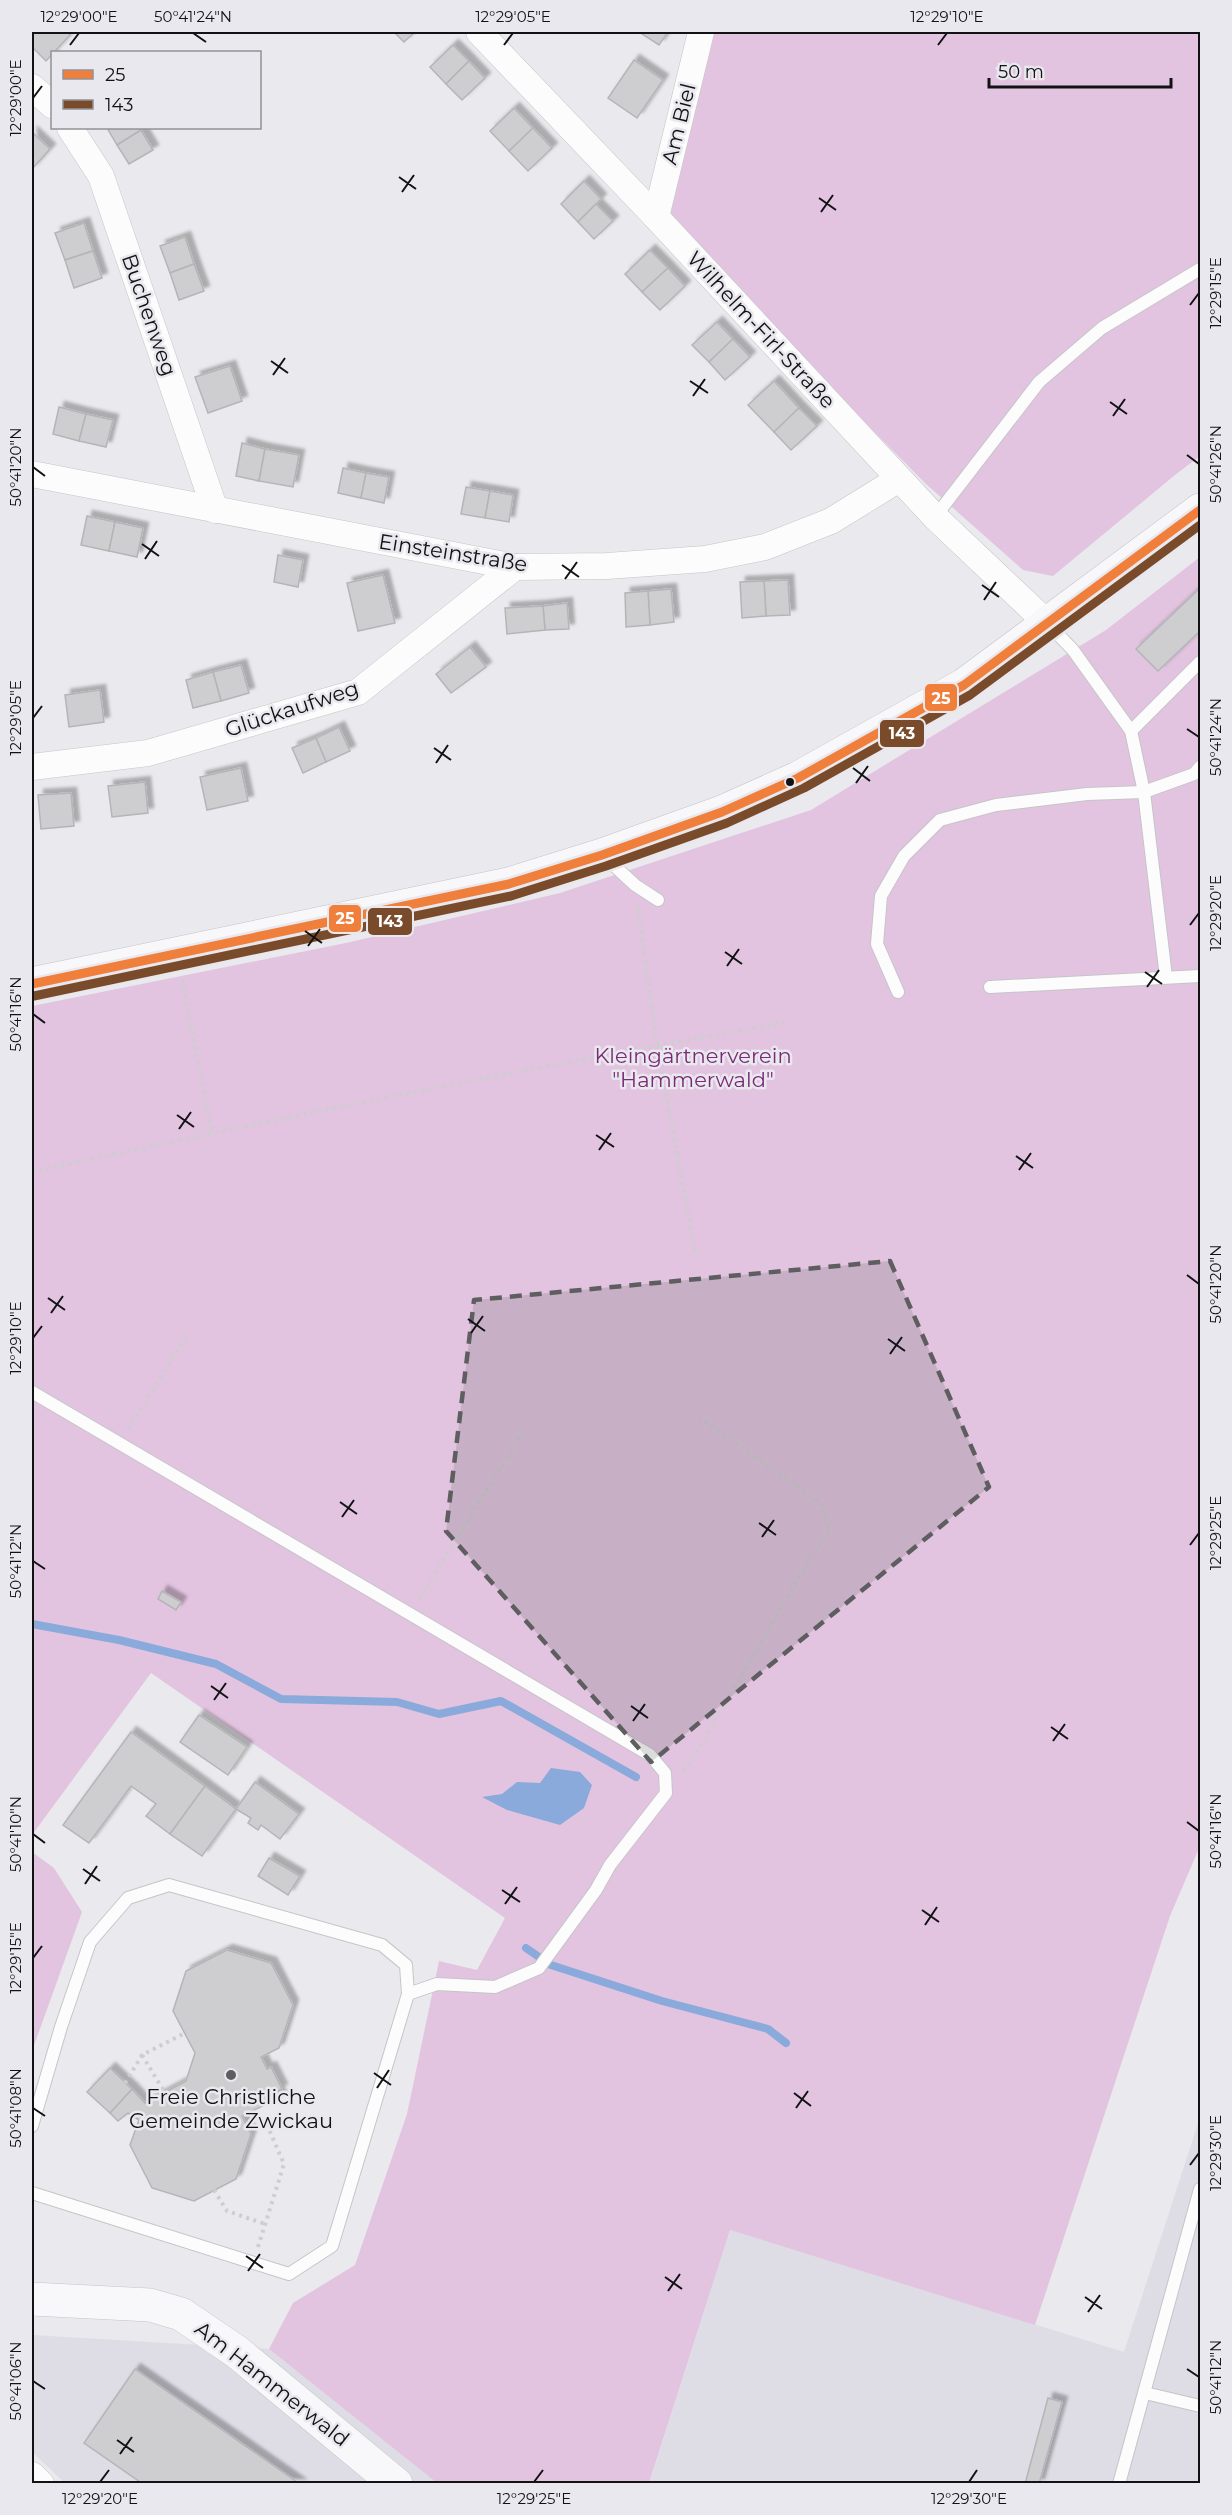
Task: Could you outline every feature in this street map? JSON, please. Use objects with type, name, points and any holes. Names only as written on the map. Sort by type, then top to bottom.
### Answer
[{"type":"main road","points":[[32,984],[508,884],[602,855],[722,812],[798,778],[964,685],[1200,510]]},
{"type":"main road","name":"Am Hammerwald","points":[[32,2299],[150,2305],[181,2314],[237,2352],[396,2484]]},
{"type":"street","name":"Wilhelm-Firl-Straße","points":[[479,32],[656,217],[935,517],[1048,624]]},
{"type":"street","name":"Am Biel","points":[[656,217],[701,32]]},
{"type":"street","points":[[32,87],[51,104]]},
{"type":"street","name":"Buchenweg","points":[[71,129],[101,176],[215,510]]},
{"type":"street","name":"Einsteinstraße","points":[[32,474],[515,567],[607,566],[705,559],[765,547],[831,520],[899,478]]},
{"type":"street","name":"Glückaufweg","points":[[32,766],[148,753],[358,692],[515,567]]},
{"type":"street","points":[[32,2475],[41,2484]]},
{"type":"lane","points":[[935,517],[1039,382],[1102,328],[1200,269]]},
{"type":"lane","points":[[1048,624],[1073,650],[1131,731],[1144,792],[1166,977]]},
{"type":"lane","points":[[1131,731],[1200,662]]},
{"type":"lane","points":[[898,992],[877,944],[881,896],[903,856],[940,820],[996,805],[1087,794],[1144,792],[1194,774],[1200,767]]},
{"type":"lane","points":[[602,855],[635,885],[658,900]]},
{"type":"lane","points":[[990,987],[1200,976]]},
{"type":"lane","points":[[32,1392],[650,1755],[665,1773],[666,1793],[610,1865],[596,1890],[539,1968],[495,1987],[437,1984],[408,1994]]},
{"type":"lane","points":[[32,2126],[61,2027],[90,1942],[128,1898],[169,1885],[382,1945],[406,1965],[408,1994],[332,2246],[289,2274],[253,2265],[32,2193]]},
{"type":"lane","points":[[1119,2484],[1200,2189]]},
{"type":"lane","points":[[1145,2393],[1200,2406]]},
{"type":"path","points":[[635,885],[657,1045],[696,1256]]},
{"type":"path","points":[[180,953],[183,984],[212,1132]]},
{"type":"path","points":[[32,1172],[212,1132],[657,1045],[788,1022]]},
{"type":"path","points":[[121,1443],[186,1337]]},
{"type":"path","points":[[666,1793],[693,1758],[810,1559],[830,1531],[821,1503],[699,1418]]},
{"type":"path","points":[[411,1616],[524,1430]]},
{"type":"path","points":[[125,2083],[142,2055],[185,2033]]},
{"type":"path","points":[[142,2055],[165,2093]]},
{"type":"path","points":[[253,2265],[284,2164],[267,2125]]},
{"type":"path","points":[[214,2190],[227,2211],[265,2224]]},
{"type":"highlighted area","points":[[890,1261],[989,1487],[651,1762],[446,1531],[474,1300]]},
{"type":"shaded area","points":[[1200,2117],[1200,2483],[649,2484],[730,2230],[1124,2352]]},
{"type":"shaded area","points":[[32,2335],[269,2349],[437,2483],[65,2483],[32,2452]]},
{"type":"green space","points":[[710,32],[1200,32],[1200,456],[1053,576],[1023,570],[926,484],[794,351],[668,211]]},
{"type":"green space","name":"Kleingärtnerverein \"Hammerwald\"","points":[[1200,557],[1200,1846],[1170,1916],[1035,2325],[730,2230],[649,2483],[437,2483],[269,2349],[293,2303],[355,2265],[407,2114],[439,1961],[477,1970],[505,1918],[151,1673],[32,1835],[32,1006],[346,943],[560,893],[811,810],[1106,630]]},
{"type":"green space","points":[[32,1852],[54,1868],[82,1912],[32,2051]]},
{"type":"water","points":[[551,1768],[580,1772],[592,1785],[584,1808],[560,1825],[507,1810],[482,1797],[502,1794],[517,1782],[540,1783]]},
{"type":"building","points":[[32,32],[67,32],[70,35],[55,51],[51,51],[51,56],[46,61],[32,47]]},
{"type":"building","points":[[394,32],[415,32],[404,42]]},
{"type":"building","points":[[639,32],[668,32],[659,45]]},
{"type":"building","points":[[453,45],[469,61],[446,84],[430,67]]},
{"type":"building","points":[[634,60],[663,80],[637,118],[608,98]]},
{"type":"building","points":[[469,61],[485,78],[462,100],[446,84]]},
{"type":"building","points":[[514,108],[533,128],[509,151],[490,131]]},
{"type":"building","points":[[533,128],[552,148],[528,171],[509,151]]},
{"type":"building","points":[[108,129],[140,129],[141,130],[117,145]]},
{"type":"building","points":[[141,130],[153,150],[129,164],[117,145]]},
{"type":"building","points":[[32,132],[50,149],[32,169]]},
{"type":"building","points":[[584,181],[601,199],[578,222],[561,204]]},
{"type":"building","points":[[596,204],[613,221],[594,239],[578,222]]},
{"type":"building","points":[[84,223],[93,251],[65,260],[55,233]]},
{"type":"building","points":[[185,237],[194,264],[170,273],[160,246]]},
{"type":"building","points":[[650,250],[668,268],[642,292],[625,274]]},
{"type":"building","points":[[93,251],[102,278],[74,288],[65,260]]},
{"type":"building","points":[[194,264],[204,291],[179,300],[170,273]]},
{"type":"building","points":[[668,268],[685,286],[660,310],[642,292]]},
{"type":"building","points":[[717,322],[733,339],[709,362],[692,345]]},
{"type":"building","points":[[733,339],[750,357],[725,380],[709,362]]},
{"type":"building","points":[[230,366],[242,401],[208,413],[195,377]]},
{"type":"building","points":[[774,381],[799,408],[774,432],[748,405]]},
{"type":"building","points":[[59,407],[86,414],[79,441],[53,434]]},
{"type":"building","points":[[799,408],[817,426],[791,450],[774,432]]},
{"type":"building","points":[[86,414],[113,420],[106,447],[79,441]]},
{"type":"building","points":[[242,443],[265,449],[259,481],[236,476]]},
{"type":"building","points":[[265,449],[299,455],[293,487],[259,481]]},
{"type":"building","points":[[343,468],[366,473],[361,498],[338,493]]},
{"type":"building","points":[[366,473],[389,477],[384,503],[361,498]]},
{"type":"building","points":[[466,487],[490,491],[485,518],[461,514]]},
{"type":"building","points":[[490,491],[513,495],[509,522],[485,518]]},
{"type":"building","points":[[87,516],[115,522],[109,551],[81,545]]},
{"type":"building","points":[[115,522],[143,528],[137,557],[109,551]]},
{"type":"building","points":[[278,555],[303,560],[298,587],[274,582]]},
{"type":"building","points":[[383,575],[395,623],[358,631],[347,583]]},
{"type":"building","points":[[788,580],[790,615],[766,616],[764,581]]},
{"type":"building","points":[[764,581],[766,616],[742,618],[740,582]]},
{"type":"building","points":[[1200,588],[1200,631],[1158,671],[1136,649]]},
{"type":"building","points":[[671,589],[674,622],[650,625],[648,591]]},
{"type":"building","points":[[648,591],[650,625],[626,627],[625,593]]},
{"type":"building","points":[[567,603],[569,629],[545,630],[543,606]]},
{"type":"building","points":[[543,606],[545,630],[507,634],[505,608]]},
{"type":"building","points":[[470,647],[486,667],[451,693],[436,674]]},
{"type":"building","points":[[241,665],[249,693],[221,701],[213,672]]},
{"type":"building","points":[[213,672],[221,701],[193,708],[186,680]]},
{"type":"building","points":[[100,690],[104,722],[69,727],[65,695]]},
{"type":"building","points":[[339,727],[350,751],[326,762],[316,738]]},
{"type":"building","points":[[316,738],[326,762],[303,773],[292,748]]},
{"type":"building","points":[[241,768],[248,801],[207,810],[200,777]]},
{"type":"building","points":[[145,782],[148,813],[112,817],[108,786]]},
{"type":"building","points":[[71,793],[74,826],[41,829],[38,795]]},
{"type":"building","points":[[162,1591],[181,1602],[176,1610],[158,1599]]},
{"type":"building","points":[[199,1715],[247,1747],[228,1775],[180,1742]]},
{"type":"building","points":[[131,1732],[205,1786],[170,1834],[146,1816],[156,1804],[131,1786],[89,1843],[63,1825]]},
{"type":"building","points":[[255,1782],[299,1814],[280,1839],[261,1825],[258,1830],[248,1823],[251,1818],[236,1809]]},
{"type":"building","points":[[205,1786],[236,1809],[202,1856],[170,1834]]},
{"type":"building","points":[[269,1858],[300,1876],[288,1895],[258,1876]]},
{"type":"building","name":"Freie Christliche Gemeinde Zwickau","points":[[227,1950],[271,1963],[293,2005],[279,2048],[261,2057],[267,2069],[271,2067],[282,2089],[278,2091],[281,2097],[242,2116],[251,2134],[236,2179],[194,2201],[152,2188],[130,2145],[139,2120],[128,2113],[118,2121],[110,2113],[132,2089],[145,2103],[186,2081],[195,2053],[173,2011],[186,1971]]},
{"type":"building","points":[[110,2068],[132,2089],[110,2113],[87,2092]]},
{"type":"building","points":[[135,2369],[300,2484],[143,2484],[84,2443]]},
{"type":"building","points":[[1048,2398],[1062,2402],[1039,2484],[1025,2484]]},
{"type":"waterway","points":[[32,1624],[119,1640],[216,1664],[281,1699],[397,1702],[439,1714],[501,1701],[636,1777]]},
{"type":"waterway","points":[[526,1948],[539,1957]]},
{"type":"waterway","points":[[551,1965],[662,2001],[768,2029],[786,2043]]},
{"type":"transit line","name":"25","points":[[32,984],[509,884],[602,855],[722,812],[798,778],[964,685],[1200,510]]},
{"type":"transit line","name":"143","points":[[34,996],[511,896],[606,866],[727,823],[804,788],[970,695],[1200,525]]},
{"type":"place","name":"Freie Christliche Gemeinde Zwickau","points":[[231,2075]]}]
